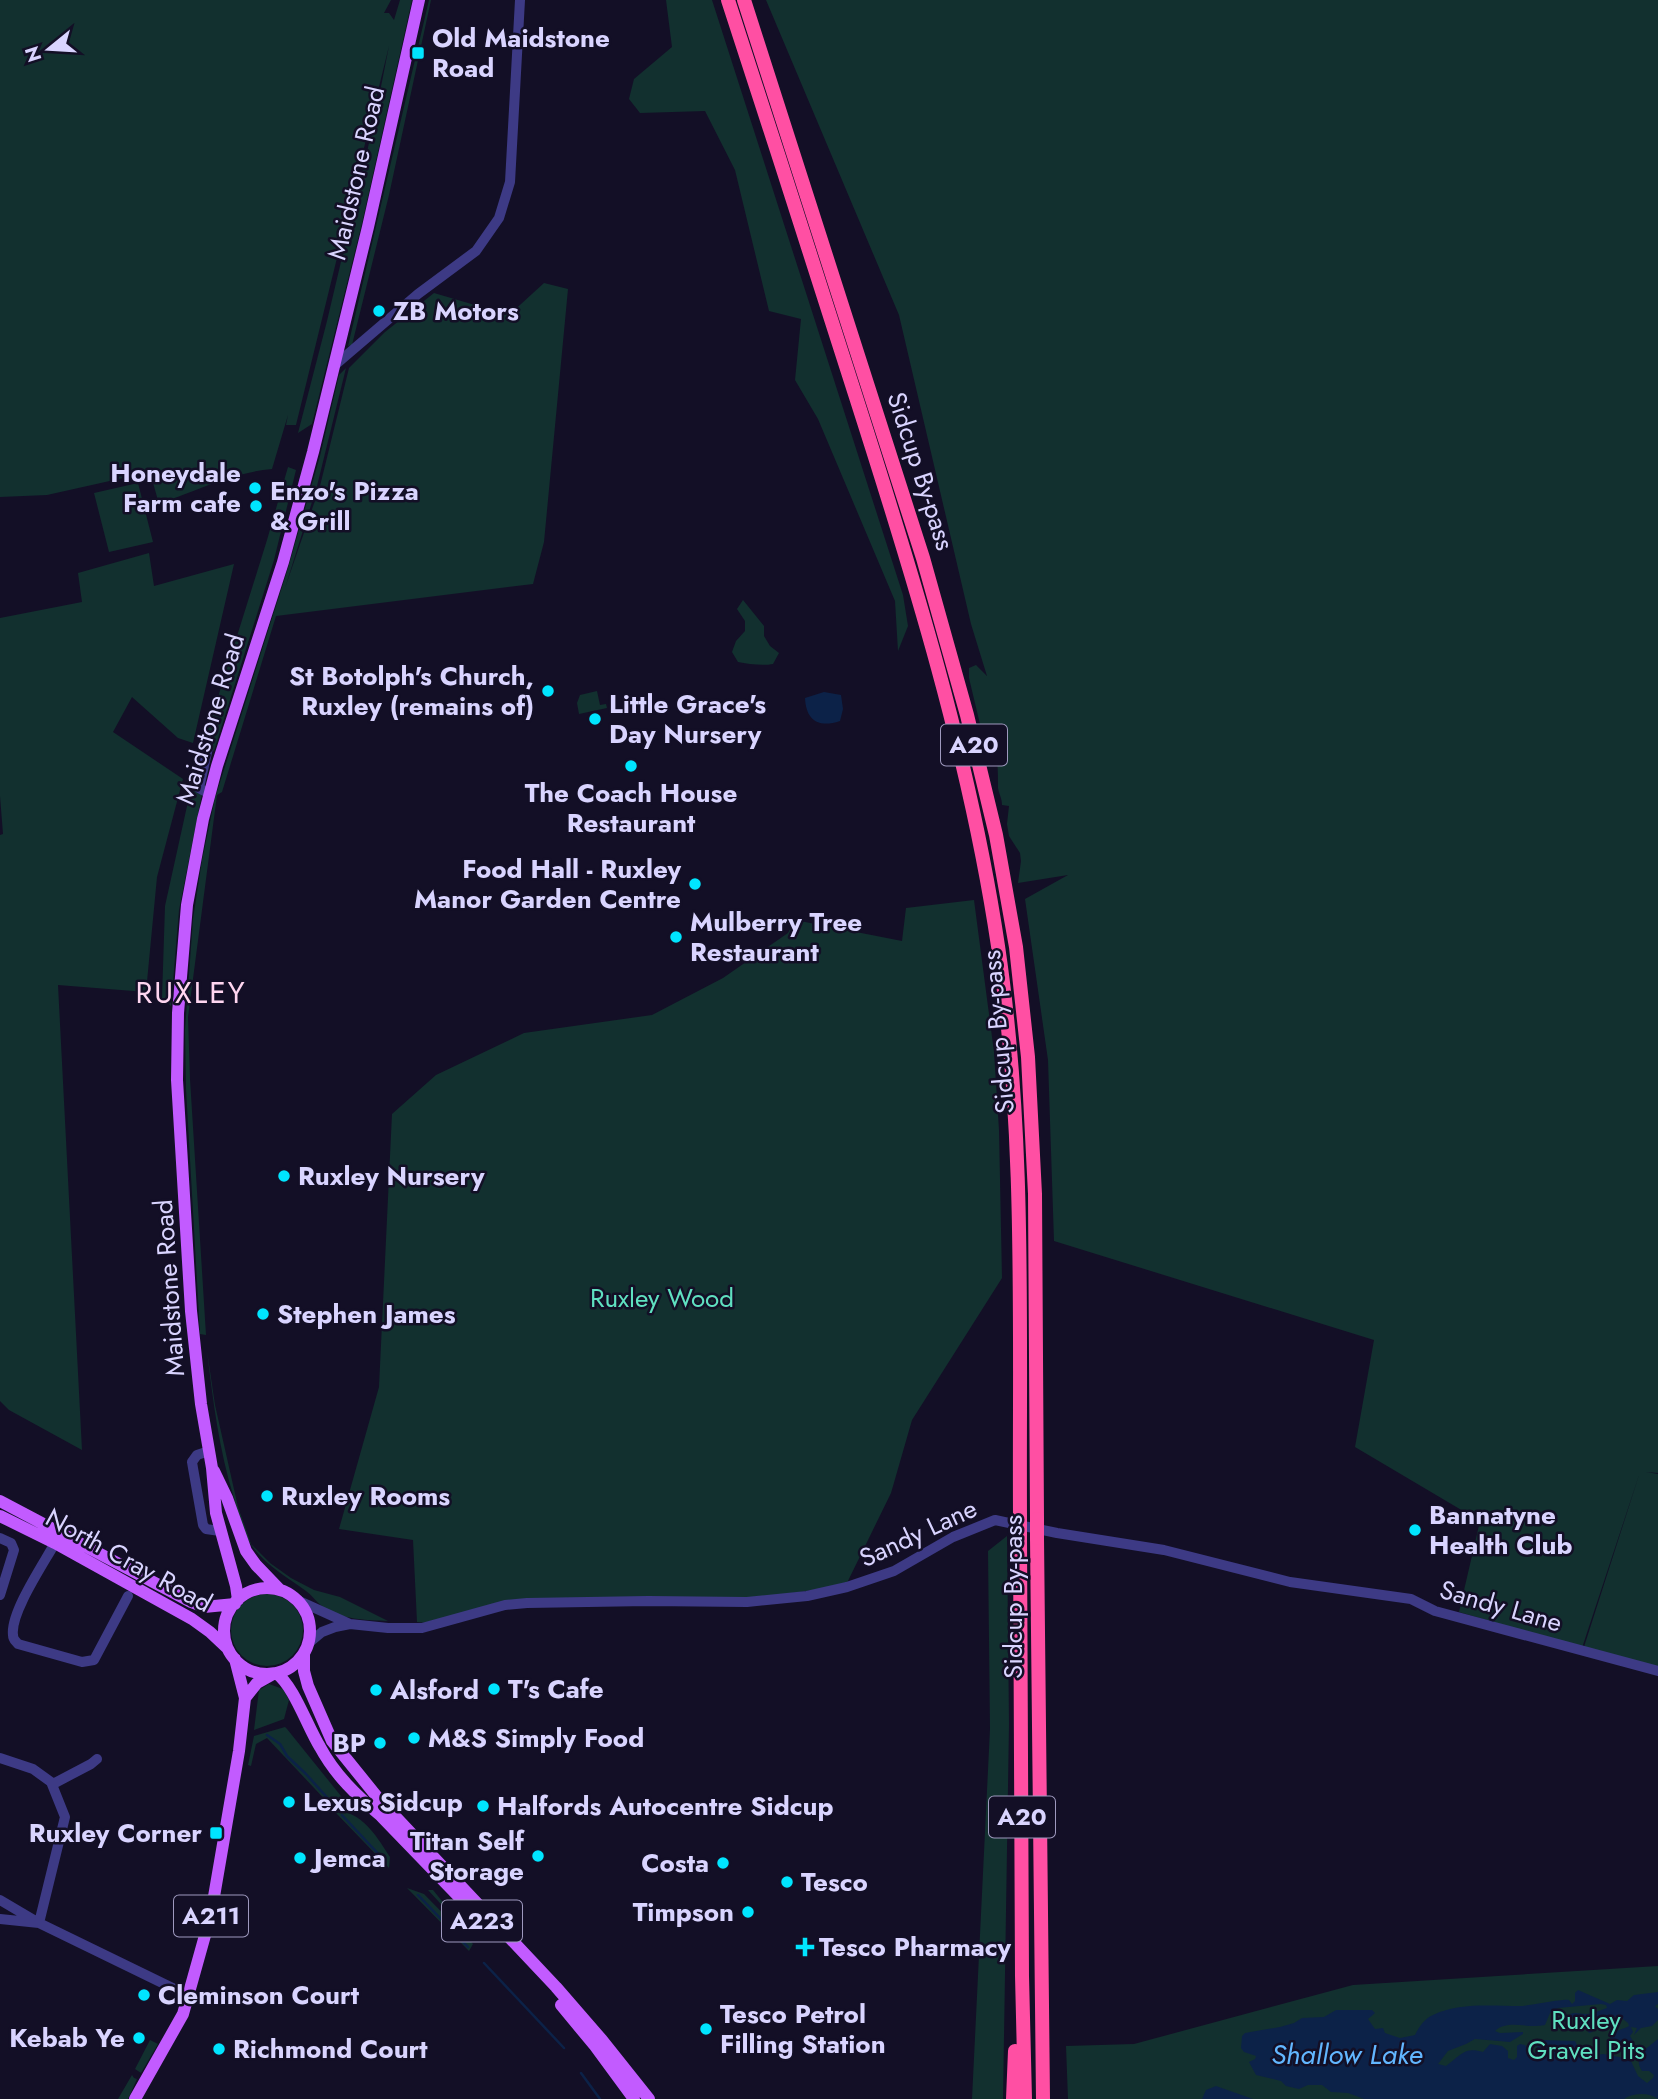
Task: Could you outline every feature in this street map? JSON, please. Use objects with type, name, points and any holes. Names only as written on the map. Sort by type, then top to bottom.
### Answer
[{"type":"highway","name":"Sidcup By-pass","points":[[728,0],[910,567],[980,840],[999,948],[1011,1058],[1018,1194],[1025,2099]]},
{"type":"highway","name":"Sidcup By-pass","points":[[744,0],[923,558],[967,715],[996,835],[1016,947],[1028,1057],[1035,1194],[1043,2099]]},
{"type":"highway","name":"A20","points":[[1013,2099],[1022,1976]]},
{"type":"main road","name":"Maidstone Road","points":[[236,1602],[236,1586],[216,1513],[191,1311],[177,1080],[178,1013],[187,905],[203,819],[283,562],[335,365],[419,0]]},
{"type":"main road","name":"Maidstone Road","points":[[212,1468],[222,1486],[246,1551],[279,1590]]},
{"type":"main road","name":"North Cray Road","points":[[0,1501],[191,1602],[204,1607],[236,1602]]},
{"type":"main road","name":"North Cray Road","points":[[0,1516],[55,1543],[191,1619],[210,1632],[233,1655]]},
{"type":"main road","points":[[245,1698],[257,1683],[288,1668],[307,1648],[310,1625],[298,1600],[279,1590],[265,1587],[248,1592],[236,1602],[228,1614],[225,1639],[233,1655],[248,1670],[274,1673]]},
{"type":"main road","name":"A223","points":[[307,1648],[304,1671],[308,1686],[332,1741],[374,1802],[405,1833],[407,1842],[583,2018],[584,2026],[599,2043],[634,2099]]},
{"type":"main road","name":"A211","points":[[135,2099],[183,2014],[211,1914],[239,1751],[245,1698],[233,1655]]},
{"type":"main road","name":"A223","points":[[274,1673],[291,1689],[306,1723],[340,1776],[374,1802],[486,1912],[503,1937],[556,2000],[621,2065],[649,2099]]},
{"type":"main road","name":"A223","points":[[621,2065],[620,2068],[642,2099]]},
{"type":"street","points":[[335,365],[418,294],[476,251],[499,218],[510,182],[520,0]]},
{"type":"street","points":[[208,748],[198,788],[210,794]]},
{"type":"street","points":[[209,1451],[197,1455],[192,1462],[203,1525],[206,1529],[220,1531]]},
{"type":"street","name":"Sandy Lane","points":[[298,1600],[350,1624],[422,1628],[505,1605],[538,1602],[747,1602],[807,1596],[847,1587],[894,1571],[953,1537],[995,1520],[1164,1550],[1290,1582],[1411,1598],[1434,1611],[1658,1671]]},
{"type":"street","points":[[0,1538],[13,1545],[14,1550],[0,1595]]},
{"type":"street","points":[[55,1543],[20,1606],[12,1631],[18,1644],[82,1662],[94,1660],[128,1596]]},
{"type":"street","name":"Sandy Lane","points":[[307,1648],[325,1630],[350,1624]]},
{"type":"street","points":[[0,1758],[33,1769],[53,1784],[65,1817],[39,1923]]},
{"type":"street","points":[[53,1784],[97,1759]]},
{"type":"street","points":[[0,1900],[39,1923],[190,1996]]},
{"type":"street","points":[[0,1919],[39,1923]]},
{"type":"green space","points":[[0,0],[391,0],[384,13],[389,13],[394,20],[400,0],[412,0],[362,223],[312,424],[298,433],[374,122],[389,46],[296,425],[286,425],[288,415],[272,469],[229,478],[159,504],[150,472],[47,495],[0,497]]},
{"type":"green space","points":[[429,0],[389,195],[352,345],[348,346]]},
{"type":"green space","points":[[666,0],[712,0],[903,595],[908,626],[898,651],[895,601],[818,419],[795,380],[801,319],[769,311],[735,170],[705,111],[640,113],[629,99],[634,79],[672,47]]},
{"type":"green space","points":[[766,0],[1658,0],[1658,1473],[1646,1472],[1658,1474],[1658,1670],[1583,1650],[1640,1472],[1582,1648],[1459,1612],[1480,1521],[1355,1447],[1374,1340],[1054,1241],[1048,1060],[1025,899],[1068,875],[1018,883],[1020,853],[1009,836],[1009,806],[1002,805],[996,753],[984,741],[969,668],[976,665],[987,676],[971,624],[899,315]]},
{"type":"green space","points":[[544,283],[568,289],[544,542],[533,584],[276,616],[222,792],[217,795],[188,1017],[206,1335],[200,1334],[185,1030],[193,919],[215,798],[288,568],[320,456],[339,375],[346,368],[317,486],[285,588],[320,486],[349,368],[385,332],[434,293],[509,315]]},
{"type":"green space","points":[[288,467],[296,470],[274,560],[214,751],[203,745]]},
{"type":"green space","points":[[138,483],[153,542],[109,552],[94,493]]},
{"type":"green space","points":[[149,553],[154,586],[234,564],[193,743],[178,738],[132,697],[113,732],[183,779],[157,877],[146,992],[58,985],[82,1450],[9,1410],[0,1401],[0,835],[3,834],[0,796],[0,618],[82,602],[78,573]]},
{"type":"green space","points":[[743,600],[764,626],[764,636],[770,646],[779,653],[773,664],[738,662],[732,652],[736,641],[745,631],[745,621],[737,609]]},
{"type":"green space","points":[[597,691],[600,705],[606,704],[607,708],[579,714],[577,703],[580,695]]},
{"type":"green space","points":[[191,788],[202,794],[179,910],[171,1006],[162,998],[165,906]]},
{"type":"green space","name":"Ruxley Wood","points":[[974,900],[994,1052],[999,1130],[1002,1278],[912,1420],[891,1493],[846,1585],[747,1600],[550,1600],[427,1623],[417,1622],[413,1540],[339,1529],[379,1387],[392,1114],[436,1075],[524,1033],[652,1015],[723,978],[788,933],[795,920],[902,941],[906,908]]},
{"type":"green space","points":[[207,1351],[215,1405],[238,1507],[251,1544],[270,1563],[291,1578],[314,1590],[340,1597],[388,1621],[354,1618],[329,1611],[255,1551],[250,1543],[245,1533],[240,1521],[224,1462],[214,1407]]},
{"type":"green space","points":[[1007,1536],[1009,1724],[1003,2099],[972,2099],[990,1729],[988,1551]]},
{"type":"green space","points":[[274,1594],[293,1604],[301,1616],[301,1644],[293,1656],[281,1664],[260,1666],[241,1656],[233,1644],[231,1623],[241,1604],[253,1596]]},
{"type":"green space","points":[[269,1684],[283,1689],[289,1700],[284,1719],[254,1730],[259,1690]]},
{"type":"green space","points":[[285,1727],[349,1806],[331,1806],[267,1738],[256,1744],[251,1766],[248,1765],[254,1736]]},
{"type":"green space","points":[[342,1812],[357,1817],[370,1829],[390,1857],[389,1868],[336,1813]]},
{"type":"green space","points":[[407,1888],[424,1894],[473,1944],[469,1951]]},
{"type":"green space","points":[[428,1890],[433,1890],[446,1906],[469,1920],[474,1940]]},
{"type":"green space","name":"Ruxley Gravel Pits","points":[[1658,1966],[1658,2099],[1068,2099],[1066,2046],[1134,2044],[1353,1985]]},
{"type":"green space","points":[[150,2040],[158,2044],[141,2073],[135,2069]]},
{"type":"green space","points":[[132,2075],[137,2079],[128,2099],[118,2099]]},
{"type":"water","points":[[824,692],[841,695],[843,709],[840,721],[820,723],[808,712],[805,698]]},
{"type":"water","name":"Shallow Lake","points":[[1578,1990],[1610,2004],[1617,2000],[1627,2001],[1634,1995],[1658,1992],[1658,2004],[1655,2006],[1658,2009],[1658,2020],[1652,2026],[1641,2028],[1634,2035],[1637,2028],[1631,2027],[1633,2032],[1630,2036],[1634,2043],[1632,2048],[1612,2043],[1610,2035],[1629,2026],[1618,2015],[1602,2021],[1589,2033],[1585,2025],[1574,2023],[1570,2014],[1591,2013],[1607,2008],[1606,2005],[1558,2008],[1550,2013],[1545,2025],[1512,2025],[1500,2027],[1495,2031],[1523,2032],[1510,2042],[1475,2039],[1448,2051],[1438,2064],[1446,2066],[1467,2051],[1483,2052],[1490,2044],[1502,2046],[1508,2051],[1508,2058],[1514,2060],[1517,2057],[1517,2046],[1520,2044],[1535,2054],[1539,2042],[1543,2040],[1575,2041],[1583,2057],[1603,2054],[1630,2059],[1638,2076],[1647,2083],[1654,2075],[1649,2071],[1642,2071],[1639,2066],[1640,2057],[1658,2039],[1658,2099],[1641,2094],[1624,2099],[1364,2099],[1348,2093],[1331,2092],[1322,2085],[1308,2085],[1299,2089],[1256,2075],[1249,2062],[1256,2056],[1244,2052],[1241,2048],[1242,2036],[1245,2033],[1280,2027],[1302,2018],[1324,2017],[1336,2010],[1372,2010],[1375,2013],[1368,2019],[1375,2029],[1383,2028],[1385,2033],[1400,2038],[1415,2035],[1427,2019],[1454,2008],[1520,2006],[1566,2000],[1572,2004]]},
{"type":"water","points":[[1216,2086],[1253,2099],[1202,2099],[1206,2090]]},
{"type":"waterway","points":[[267,1735],[280,1744],[287,1756],[332,1803]]},
{"type":"waterway","points":[[342,1815],[385,1861]]},
{"type":"waterway","points":[[418,1895],[468,1947]]},
{"type":"waterway","points":[[484,1963],[564,2048]]},
{"type":"waterway","points":[[581,2073],[600,2099]]},
{"type":"place","name":"Old Maidstone Road","points":[[418,53]]},
{"type":"place","name":"ZB Motors","points":[[379,311]]},
{"type":"place","name":"Honeydale Farm cafe","points":[[255,488]]},
{"type":"place","name":"Enzo's Pizza & Grill","points":[[256,506]]},
{"type":"place","name":"St Botolph's Church, Ruxley (remains of)","points":[[548,691]]},
{"type":"place","name":"Little Grace's Day Nursery","points":[[595,719]]},
{"type":"place","name":"The Coach House Restaurant","points":[[631,766]]},
{"type":"place","name":"Food Hall - Ruxley Manor Garden Centre","points":[[695,884]]},
{"type":"place","name":"Mulberry Tree Restaurant","points":[[676,937]]},
{"type":"place","name":"Ruxley Nursery","points":[[284,1176]]},
{"type":"place","name":"Stephen James","points":[[263,1314]]},
{"type":"place","name":"Ruxley Rooms","points":[[267,1496]]},
{"type":"place","name":"Bannatyne Health Club","points":[[1415,1530]]},
{"type":"place","name":"T's Cafe","points":[[494,1689]]},
{"type":"place","name":"Alsford","points":[[376,1690]]},
{"type":"place","name":"M&S Simply Food","points":[[414,1738]]},
{"type":"place","name":"BP","points":[[380,1743]]},
{"type":"place","name":"Lexus Sidcup","points":[[289,1802]]},
{"type":"place","name":"Halfords Autocentre Sidcup","points":[[483,1806]]},
{"type":"place","name":"Ruxley Corner","points":[[216,1833]]},
{"type":"place","name":"Titan Self Storage","points":[[538,1856]]},
{"type":"place","name":"Jemca","points":[[300,1858]]},
{"type":"place","name":"Costa","points":[[723,1863]]},
{"type":"place","name":"Tesco","points":[[787,1882]]},
{"type":"place","name":"Timpson","points":[[748,1912]]},
{"type":"place","name":"Tesco Pharmacy","points":[[805,1947]]},
{"type":"place","name":"Cleminson Court","points":[[144,1995]]},
{"type":"place","name":"Tesco Petrol Filling Station","points":[[706,2029]]},
{"type":"place","name":"Kebab Ye","points":[[139,2038]]},
{"type":"place","name":"Richmond Court","points":[[219,2049]]},
{"type":"district","name":"RUXLEY","points":[[191,993]]}]
